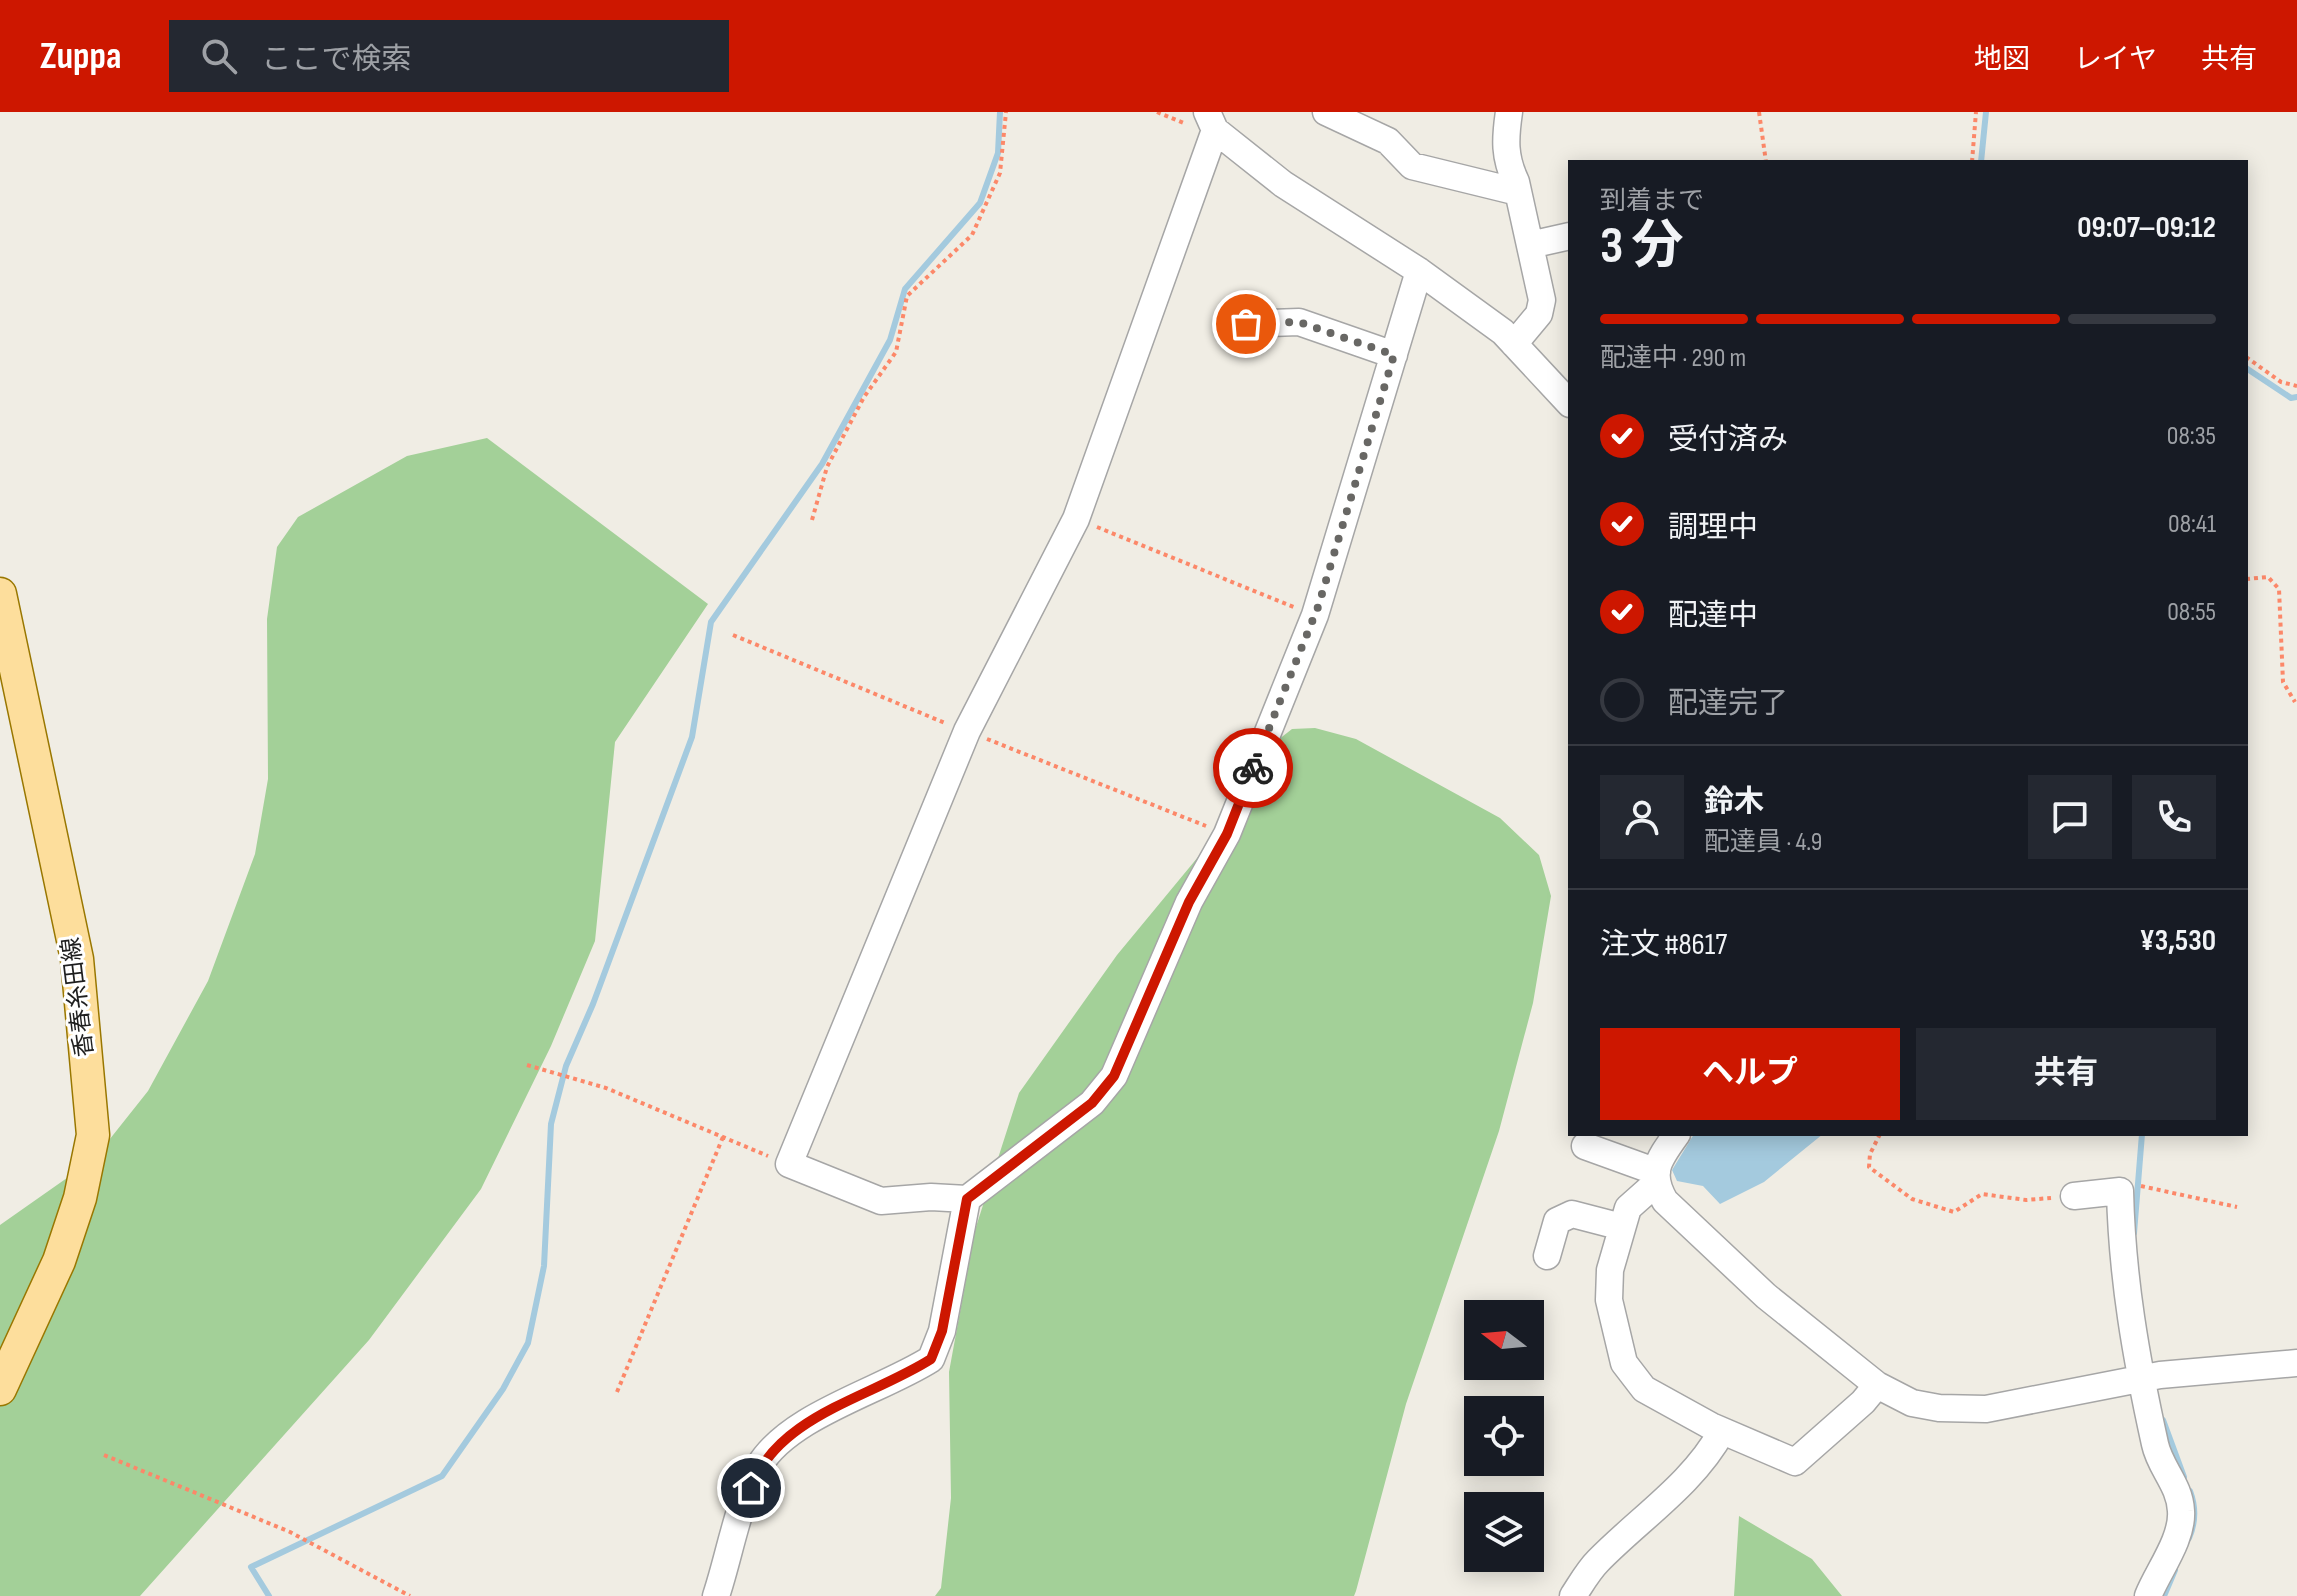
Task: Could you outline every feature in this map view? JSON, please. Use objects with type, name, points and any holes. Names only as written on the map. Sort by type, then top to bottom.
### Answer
[{"type":"main road","name":"香春糸田線","points":[[0,594],[77,959],[93,1135],[80,1198],[59,1261],[1,1387]]},
{"type":"street","points":[[1326,112],[1388,141],[1412,166],[1518,192]]},
{"type":"street","points":[[1509,112],[1505,142],[1507,164],[1518,192],[1542,300],[1539,314],[1514,344]]},
{"type":"street","points":[[1419,271],[1315,615],[1227,834],[1189,902],[1114,1076],[1092,1103],[967,1199],[881,1201],[789,1164],[967,731],[1076,519],[1211,121],[1283,184],[1419,271],[1514,344],[1568,402]]},
{"type":"street","points":[[1530,245],[1568,236]]},
{"type":"street","points":[[1246,324],[1299,322],[1394,355]]},
{"type":"street","points":[[1676,1136],[1656,1178],[1628,1208],[1610,1270],[1609,1300],[1624,1363],[1644,1389],[1722,1431],[1795,1462],[1863,1402],[1877,1385]]},
{"type":"street","points":[[1585,1146],[1656,1178],[1675,1211],[1766,1296],[1877,1385],[1912,1403],[1939,1408],[1986,1409],[2140,1379],[2297,1363]]},
{"type":"street","points":[[2074,1196],[2120,1191],[2122,1265],[2140,1379],[2156,1451],[2177,1488],[2182,1514],[2148,1596]]},
{"type":"street","points":[[716,1596],[758,1467],[773,1447],[798,1427],[931,1359],[942,1331],[967,1199]]},
{"type":"street","points":[[1547,1256],[1557,1221],[1572,1214],[1622,1227]]},
{"type":"street","points":[[1573,1596],[1596,1563],[1674,1492],[1713,1449],[1722,1431]]},
{"type":"path","points":[[812,520],[827,467],[864,397],[896,352],[907,296],[972,235],[1000,173],[1006,112]]},
{"type":"path","points":[[1759,112],[1766,160]]},
{"type":"path","points":[[1972,160],[1976,112]]},
{"type":"path","points":[[2248,358],[2281,382],[2297,386]]},
{"type":"path","points":[[1076,519],[1315,615]]},
{"type":"path","points":[[2248,579],[2268,577],[2279,589],[2283,682],[2295,702]]},
{"type":"path","points":[[733,635],[1227,834]]},
{"type":"path","points":[[527,1065],[606,1088],[789,1164]]},
{"type":"path","points":[[1879,1136],[1870,1154],[1869,1167],[1912,1199],[1954,1212],[1989,1193],[2026,1200],[2074,1196]]},
{"type":"path","points":[[617,1392],[723,1137]]},
{"type":"path","points":[[2120,1191],[2132,1185],[2237,1207]]},
{"type":"path","points":[[104,1455],[290,1532],[410,1596]]},
{"type":"green space","points":[[487,438],[708,604],[615,742],[595,941],[551,1046],[481,1189],[369,1340],[140,1596],[0,1596],[0,1225],[94,1159],[148,1091],[208,981],[255,854],[268,779],[267,619],[277,547],[298,517],[407,456]]},
{"type":"green space","points":[[1315,728],[1356,739],[1500,818],[1539,855],[1551,896],[1533,1003],[1499,1131],[1406,1404],[1354,1596],[935,1596],[941,1588],[951,1498],[949,1372],[975,1230],[1019,1093],[1117,955],[1217,834],[1269,747],[1292,729]]},
{"type":"green space","points":[[1739,1516],[1812,1559],[1842,1596],[1734,1596]]},
{"type":"water","points":[[1693,1136],[1821,1136],[1764,1182],[1720,1204],[1703,1186],[1677,1181],[1672,1170]]},
{"type":"waterway","points":[[269,1596],[251,1567],[442,1476],[503,1389],[528,1343],[544,1266],[551,1124],[566,1066],[593,1004],[692,737],[711,622],[822,464],[890,340],[905,289],[980,203],[998,153],[1000,112]]},
{"type":"waterway","points":[[1981,160],[1986,112]]},
{"type":"waterway","points":[[2248,369],[2291,398],[2297,397]]},
{"type":"waterway","points":[[2134,1233],[2142,1136]]},
{"type":"waterway","points":[[2163,1420],[2184,1477]]},
{"type":"waterway","points":[[2189,1538],[2194,1514],[2190,1491]]},
{"type":"waterway","points":[[2164,1596],[2175,1570]]},
{"type":"way so far","points":[[1246,324],[1299,322],[1394,355],[1318,607],[1253,768]]},
{"type":"route","points":[[751,1488],[758,1467],[773,1447],[798,1427],[931,1359],[942,1331],[967,1199],[1092,1103],[1114,1076],[1189,902],[1227,834],[1253,768]]}]
